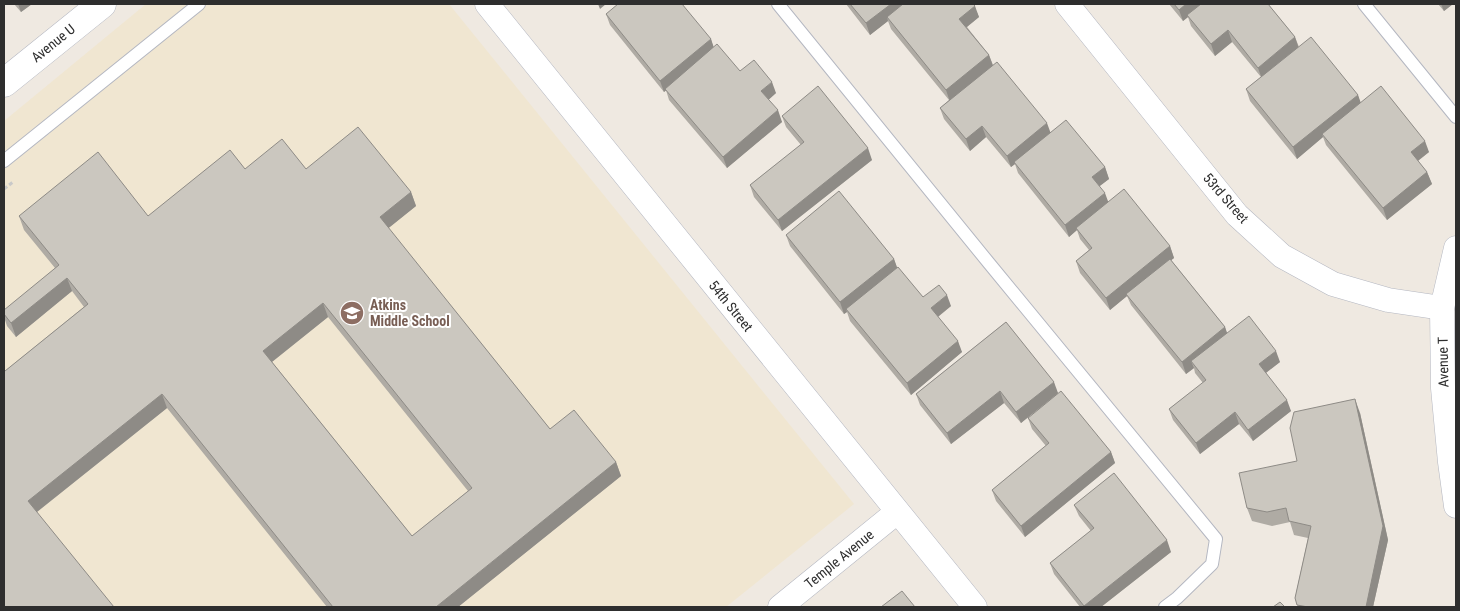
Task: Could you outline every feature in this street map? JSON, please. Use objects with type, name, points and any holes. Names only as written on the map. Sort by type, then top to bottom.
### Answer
[{"type":"street","name":"Avenue U","points":[[4,83],[102,4]]},
{"type":"street","name":"54th Street","points":[[487,4],[975,607]]},
{"type":"street","name":"53rd Street","points":[[1067,4],[1237,215],[1282,256],[1333,284],[1388,300],[1442,308]]},
{"type":"street","name":"Avenue T","points":[[1456,248],[1442,308],[1443,388],[1456,506]]},
{"type":"street","name":"Temple Avenue","points":[[780,607],[897,512]]},
{"type":"lane","points":[[4,161],[199,4]]},
{"type":"lane","points":[[778,4],[1216,539],[1212,564],[1165,607]]},
{"type":"lane","points":[[1364,4],[1456,117]]},
{"type":"shaded area","name":"Atkins Middle School","points":[[146,4],[449,4],[854,504],[726,607],[4,607],[4,121]]},
{"type":"building","points":[[618,4],[682,4],[711,39],[660,81],[606,14]]},
{"type":"building","points":[[850,4],[891,4],[866,23]]},
{"type":"building","points":[[903,4],[973,4],[975,6],[959,19],[989,55],[946,90],[887,17]]},
{"type":"building","points":[[1174,4],[1186,4],[1179,10]]},
{"type":"building","points":[[1201,4],[1268,4],[1295,37],[1258,68],[1228,30],[1211,44],[1187,15]]},
{"type":"building","points":[[1311,37],[1358,95],[1293,147],[1246,89]]},
{"type":"building","points":[[717,44],[740,71],[754,60],[772,82],[761,91],[778,110],[723,157],[665,89]]},
{"type":"building","points":[[997,62],[1047,123],[1007,156],[982,126],[966,139],[940,108]]},
{"type":"building","points":[[818,86],[868,148],[778,220],[750,185],[804,142],[782,116]]},
{"type":"building","points":[[1381,86],[1425,141],[1411,152],[1427,172],[1383,208],[1322,134]]},
{"type":"building","points":[[1066,120],[1105,167],[1092,177],[1105,193],[1065,225],[1014,162]]},
{"type":"building","points":[[358,127],[411,192],[380,217],[550,429],[574,410],[616,462],[436,607],[333,607],[162,394],[28,501],[114,607],[4,607],[4,370],[88,304],[67,278],[11,323],[4,314],[4,310],[59,265],[19,216],[98,152],[148,216],[230,150],[245,169],[282,139],[306,169]],"holes":[[[323,303],[472,488],[412,536],[263,351]]]},
{"type":"building","points":[[1124,189],[1170,246],[1106,298],[1076,261],[1092,248],[1076,228]]},
{"type":"building","points":[[839,191],[894,259],[840,302],[786,235]]},
{"type":"building","points":[[1170,259],[1225,327],[1182,362],[1126,294]]},
{"type":"building","points":[[898,267],[923,297],[939,285],[947,295],[931,308],[958,341],[907,383],[846,309]]},
{"type":"building","points":[[1249,316],[1276,351],[1259,364],[1287,400],[1248,430],[1235,412],[1196,443],[1169,409],[1206,380],[1191,361]]},
{"type":"building","points":[[1006,322],[1054,382],[1016,412],[1000,391],[947,433],[916,394]]},
{"type":"building","points":[[1061,391],[1111,452],[1021,526],[992,490],[1049,443],[1028,418]]},
{"type":"building","points":[[1355,399],[1383,526],[1366,607],[1308,607],[1297,605],[1295,598],[1311,526],[1289,521],[1286,508],[1267,512],[1247,508],[1239,473],[1297,461],[1290,428],[1294,412]]},
{"type":"building","points":[[1114,473],[1167,540],[1084,606],[1050,563],[1094,528],[1074,505]]},
{"type":"building","points":[[902,591],[915,607],[881,607]]},
{"type":"building","points":[[1280,602],[1285,607],[1273,607]]},
{"type":"place","name":"Atkins Middle School","points":[[352,313]]}]
